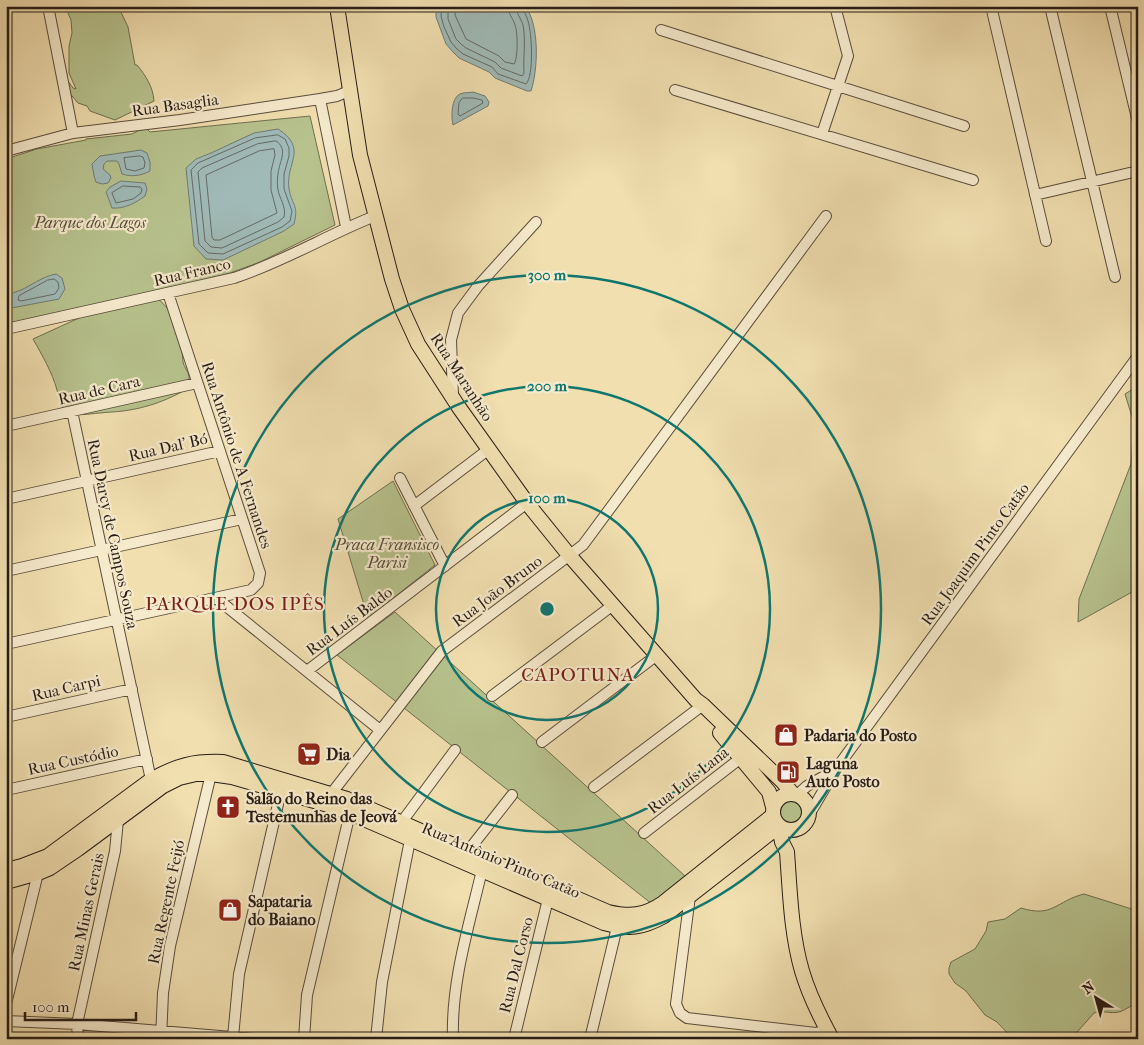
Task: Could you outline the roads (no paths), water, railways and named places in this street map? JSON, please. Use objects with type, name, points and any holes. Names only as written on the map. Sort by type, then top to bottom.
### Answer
[{"type":"main road","name":"Rua Maranhão","points":[[339,9],[349,91],[360,156],[392,279],[402,309],[418,344],[453,398],[527,503],[569,555],[745,754],[807,803],[809,815]]},
{"type":"main road","name":"Rua Maranhão","points":[[745,754],[769,792],[782,842],[787,852],[794,930],[802,971],[813,1001],[829,1034]]},
{"type":"main road","name":"Rua Antônio Pinto Catão","points":[[6,882],[50,868],[78,849],[151,780],[168,770],[186,764],[205,761],[223,762],[331,794],[402,823],[413,834],[482,870],[617,927],[632,928],[648,925],[664,916],[690,896],[776,819]]},
{"type":"main road","name":"Rua Antônio Pinto Catão","points":[[6,870],[48,856],[179,778],[196,774],[211,774],[232,777],[328,805],[468,851],[608,912],[624,915],[650,911],[776,819]]},
{"type":"main road","points":[[281,791],[287,785],[303,786]]},
{"type":"main road","points":[[795,794],[781,796],[776,800],[776,819],[786,830],[801,828]]},
{"type":"main road","points":[[787,852],[793,838],[806,822],[809,815]]},
{"type":"main road","points":[[548,899],[554,893],[563,893]]},
{"type":"street","points":[[48,6],[73,133]]},
{"type":"street","points":[[822,134],[848,56],[835,6]]},
{"type":"street","points":[[991,6],[1046,241]]},
{"type":"street","points":[[1050,6],[1115,277]]},
{"type":"street","points":[[1110,6],[1138,122]]},
{"type":"street","points":[[661,30],[964,126]]},
{"type":"street","points":[[675,90],[974,180]]},
{"type":"street","name":"Rua Basaglia","points":[[6,151],[73,133],[180,120],[320,99],[337,96],[349,91]]},
{"type":"street","points":[[320,99],[346,228]]},
{"type":"street","points":[[1035,195],[1138,171]]},
{"type":"street","name":"Rua Franco","points":[[6,329],[234,278],[260,269],[375,216]]},
{"type":"street","name":"Rua João Bruno","points":[[331,794],[442,651],[583,545],[826,216]]},
{"type":"street","points":[[453,398],[451,340],[458,313],[478,286],[536,222]]},
{"type":"street","name":"Rua Antônio de A Fernandes","points":[[6,644],[251,590],[258,583],[260,573],[168,293]]},
{"type":"street","name":"Rua Joaquim Pinto Catão","points":[[809,815],[836,769],[1138,356]]},
{"type":"street","name":"Rua de Cara","points":[[6,426],[198,383]]},
{"type":"street","name":"Rua Darcy de Campos Souza","points":[[72,411],[151,780]]},
{"type":"street","points":[[414,506],[489,449]]},
{"type":"street","name":"Rua Dal' Bó","points":[[6,499],[220,451]]},
{"type":"street","points":[[400,478],[445,566]]},
{"type":"street","name":"Rua Luís Baldo","points":[[307,671],[527,503]]},
{"type":"street","points":[[6,571],[242,519]]},
{"type":"street","points":[[216,598],[380,730]]},
{"type":"street","points":[[492,696],[613,605]]},
{"type":"street","points":[[542,742],[657,655]]},
{"type":"street","name":"Rua Carpi","points":[[6,717],[132,689]]},
{"type":"street","points":[[594,788],[699,704]]},
{"type":"street","points":[[402,823],[455,750]]},
{"type":"street","name":"Rua Luís Lana","points":[[644,833],[745,754]]},
{"type":"street","name":"Rua Custódio","points":[[6,790],[147,759]]},
{"type":"street","points":[[795,794],[836,769]]},
{"type":"street","name":"Rua Regente Feijó","points":[[161,1035],[170,946],[211,774]]},
{"type":"street","points":[[233,1037],[239,974],[281,791]]},
{"type":"street","points":[[468,851],[512,795]]},
{"type":"street","points":[[304,1039],[307,996],[350,813]]},
{"type":"street","name":"Rua Minas Gerais","points":[[78,1039],[77,1024],[115,851],[116,814]]},
{"type":"street","points":[[376,1039],[382,982],[413,834]]},
{"type":"street","points":[[453,1039],[452,1013],[458,973],[482,870]]},
{"type":"street","points":[[6,1004],[38,873]]},
{"type":"street","points":[[690,896],[676,1004],[680,1013],[687,1018],[829,1034]]},
{"type":"street","name":"Rua Dal Corso","points":[[514,1039],[548,899]]},
{"type":"street","points":[[590,1039],[617,927]]},
{"type":"street","points":[[6,1021],[77,1024],[161,1035],[257,1039]]},
{"type":"water","points":[[438,6],[525,6],[533,24],[536,48],[535,72],[531,91],[495,78],[489,72],[459,58],[446,44],[436,17]]},
{"type":"water","points":[[473,92],[485,96],[489,102],[488,106],[453,125],[452,113],[455,99],[460,94]]},
{"type":"water","points":[[278,129],[287,136],[294,150],[289,189],[295,209],[294,224],[284,231],[223,260],[206,259],[194,246],[186,168],[196,159],[254,133]]},
{"type":"water","points":[[141,150],[147,153],[150,171],[136,176],[126,175],[122,174],[117,161],[107,161],[103,169],[111,178],[108,183],[96,182],[92,164],[100,156]]},
{"type":"water","points":[[121,181],[145,183],[147,189],[145,196],[130,205],[112,208],[106,192],[110,187]]},
{"type":"water","points":[[56,274],[62,278],[65,289],[59,299],[6,309],[6,294],[19,291],[43,278]]},
{"type":"place","name":"Padaria do Posto","points":[[786,735]]},
{"type":"place","name":"Dia","points":[[309,754]]},
{"type":"place","name":"Laguna Auto Posto","points":[[788,772]]},
{"type":"place","name":"Salão do Reino das Testemunhas de Jeová","points":[[228,807]]},
{"type":"place","name":"Sapataria do Baiano","points":[[230,910]]},
{"type":"district","name":"PARQUE DOS IPÊS","points":[[235,604]]},
{"type":"district","name":"CAPOTUNA","points":[[578,675]]},
{"type":"park label","name":"Parque dos Lagos","points":[[90,222]]},
{"type":"park label","name":"Praca Fransisco Parisi","points":[[387,553]]}]
